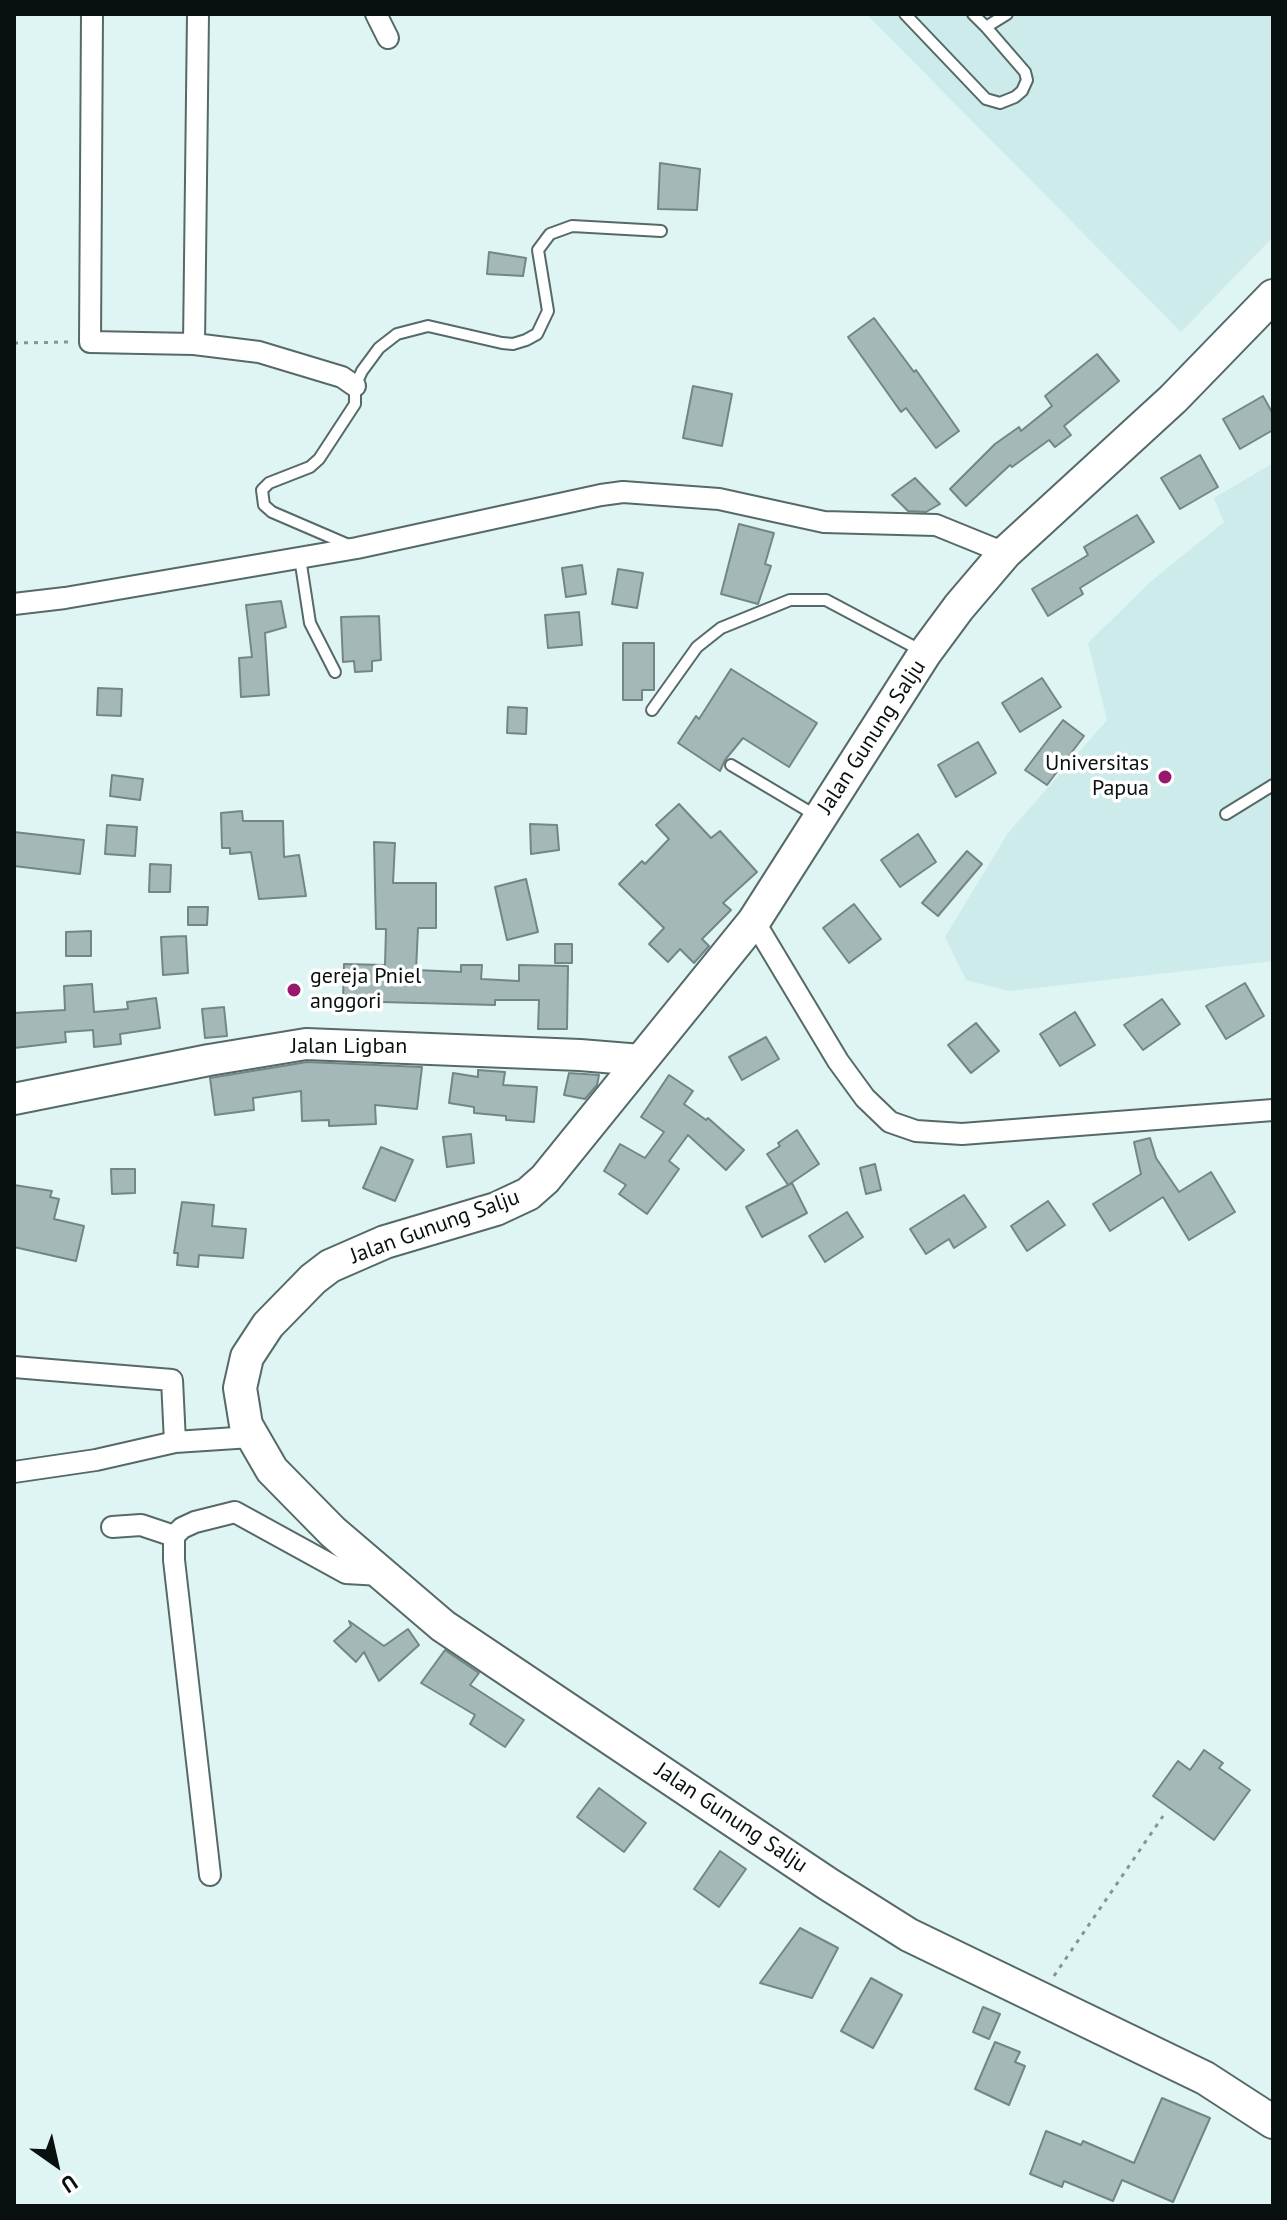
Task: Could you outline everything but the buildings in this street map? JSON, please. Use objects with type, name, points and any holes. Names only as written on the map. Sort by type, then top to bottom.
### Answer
[{"type":"main road","name":"Jalan Gunung Salju","points":[[1273,296],[1173,399],[1005,553],[959,607],[925,653],[754,921],[555,1169],[528,1194],[496,1209],[361,1251],[330,1266],[299,1292],[268,1325],[244,1366],[241,1399],[251,1437],[272,1470],[300,1501],[381,1575],[471,1645],[862,1907],[909,1935],[1205,2078],[1273,2122]]},
{"type":"main road","name":"Jalan Ligban","points":[[14,1099],[306,1044],[641,1060]]},
{"type":"street","points":[[92,14],[90,342],[194,344],[259,352],[342,377],[355,386]]},
{"type":"street","points":[[194,344],[198,14]]},
{"type":"street","points":[[376,14],[388,38]]},
{"type":"street","points":[[14,604],[357,548],[623,492],[719,499],[824,522],[936,525],[1005,553]]},
{"type":"street","points":[[754,921],[838,1061],[865,1098],[890,1122],[916,1131],[962,1134],[1273,1110]]},
{"type":"street","points":[[14,1367],[172,1380],[175,1442]]},
{"type":"street","points":[[14,1472],[96,1460],[175,1442],[251,1437]]},
{"type":"street","points":[[210,1875],[174,1560],[174,1536],[195,1522],[235,1512],[346,1573],[381,1575]]},
{"type":"street","points":[[112,1527],[141,1525],[174,1536]]},
{"type":"lane","points":[[905,14],[986,99],[1000,103],[1015,97],[1027,80],[1025,72],[973,14]]},
{"type":"lane","points":[[986,27],[1004,16]]},
{"type":"lane","points":[[357,548],[281,517],[264,505],[262,490],[269,483],[310,467],[319,459],[355,404],[355,386],[379,348],[397,334],[428,326],[513,344],[537,334],[548,311],[538,250],[550,234],[572,226],[661,231]]},
{"type":"lane","points":[[300,558],[310,623],[335,672]]},
{"type":"lane","points":[[652,710],[697,647],[721,628],[790,600],[826,600],[925,653]]},
{"type":"lane","points":[[731,765],[820,817]]},
{"type":"lane","points":[[1226,814],[1273,785]]},
{"type":"path","points":[[14,343],[90,342]]},
{"type":"path","points":[[1038,1999],[1163,1816]]},
{"type":"shaded area","points":[[866,14],[1273,14],[1273,237],[1181,332]]},
{"type":"shaded area","name":"Universitas Papua","points":[[1273,463],[1273,961],[1009,991],[966,980],[945,937],[1008,833],[1107,720],[1088,643],[1149,583],[1224,522],[1214,498]]},
{"type":"place","name":"Universitas Papua","points":[[1165,777]]},
{"type":"place","name":"gereja Pniel anggori","points":[[294,990]]}]
